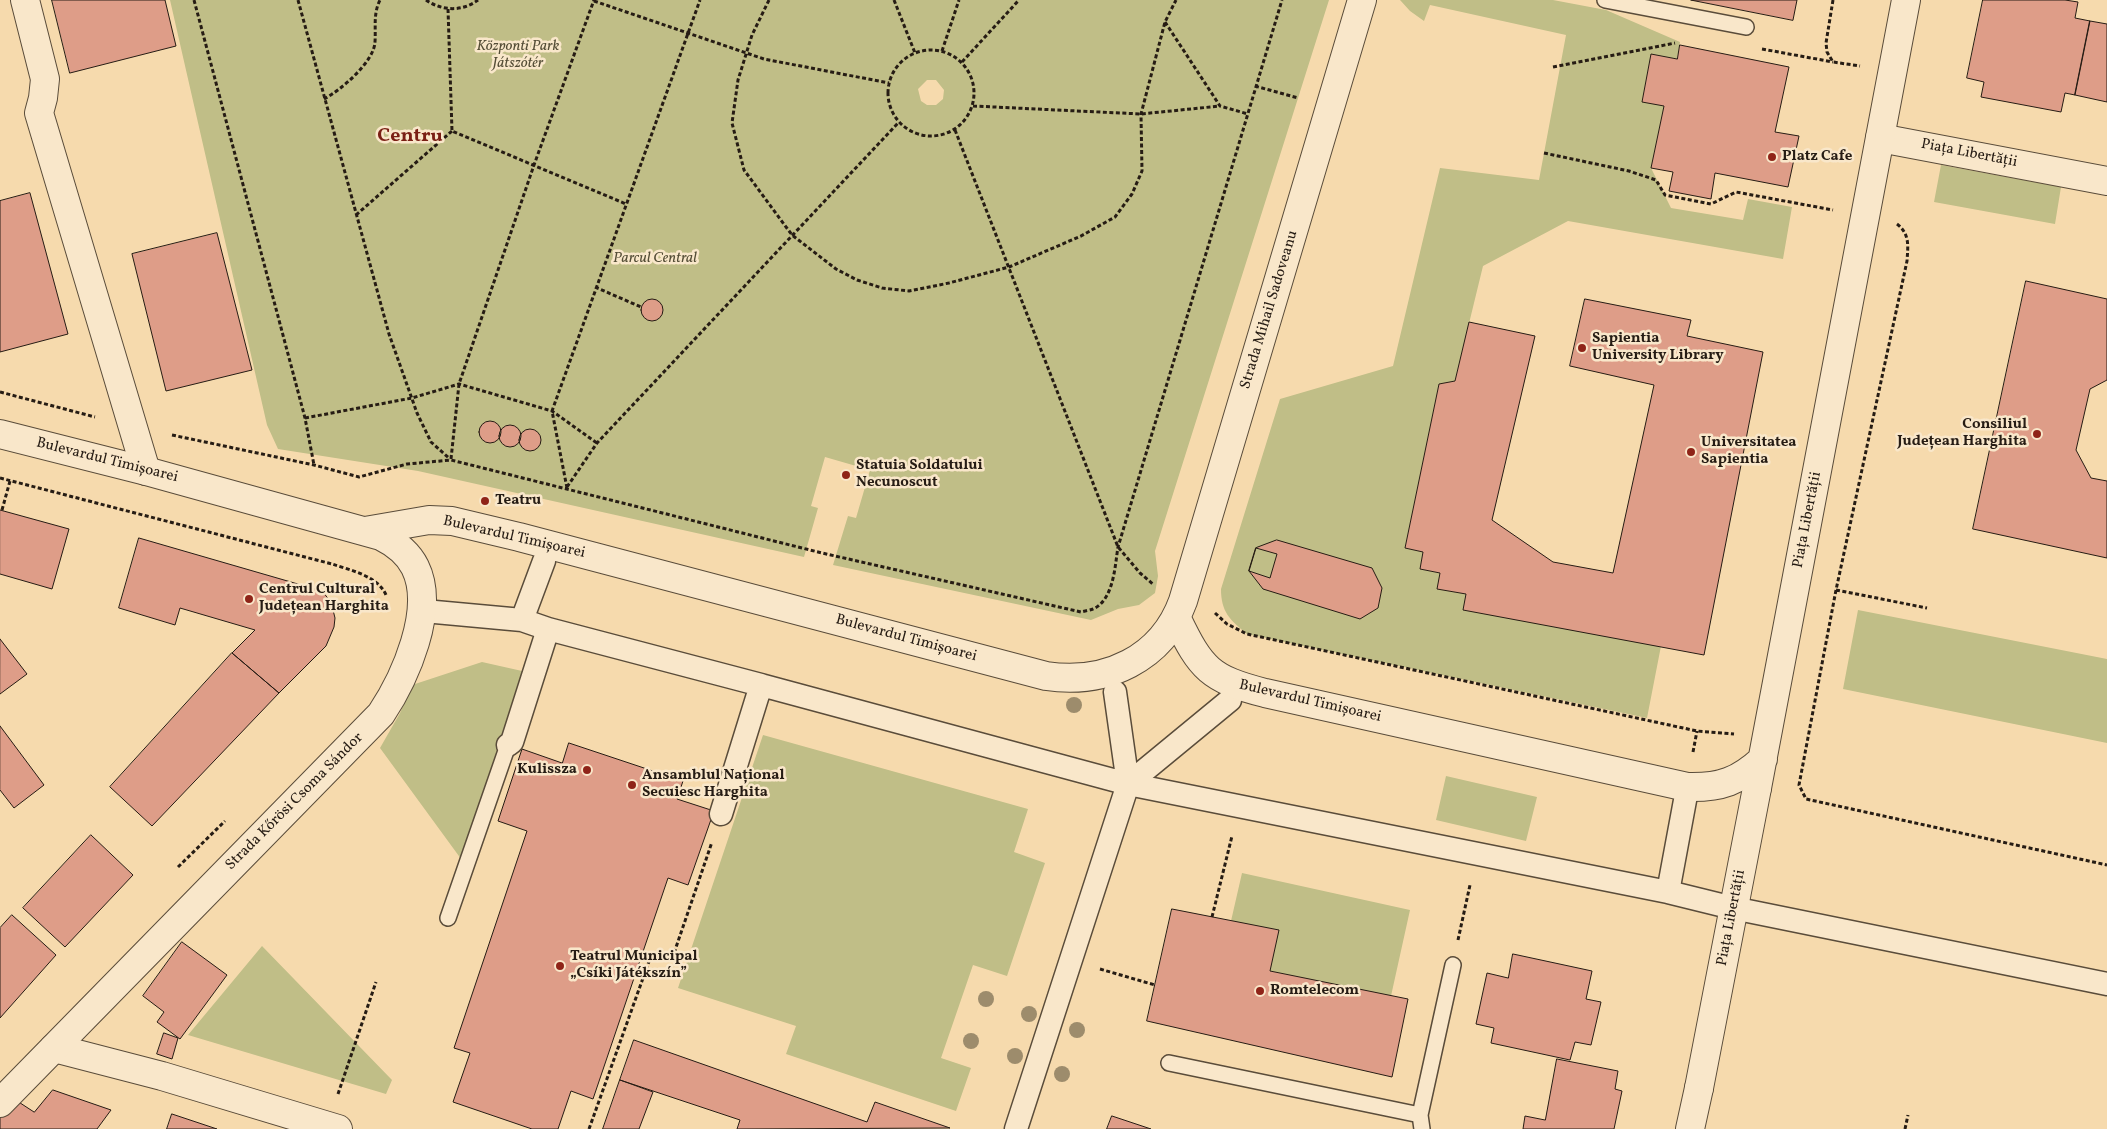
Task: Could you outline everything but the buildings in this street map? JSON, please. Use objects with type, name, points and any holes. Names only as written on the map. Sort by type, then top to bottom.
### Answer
[{"type":"street","points":[[26,0],[46,79],[39,113],[146,471]]},
{"type":"street","name":"Strada Mihail Sadoveanu","points":[[1177,618],[1362,0]]},
{"type":"street","points":[[1880,138],[1906,0]]},
{"type":"street","name":"Piața Libertății","points":[[1690,1129],[1763,759],[1880,138],[2107,181]]},
{"type":"street","name":"Bulevardul Timișoarei","points":[[0,434],[146,471],[365,531],[429,520],[452,521],[1026,671],[1062,678],[1089,676],[1138,660],[1152,649],[1177,618],[1193,652],[1204,665],[1234,685],[1265,694],[1687,787],[1706,787],[1736,779],[1763,759]]},
{"type":"street","name":"Strada Kőrösi Csoma Sándor","points":[[0,1103],[381,714],[404,672],[417,631],[421,611],[420,580],[414,565],[404,552],[388,540],[365,531]]},
{"type":"street","points":[[522,620],[544,561]]},
{"type":"street","points":[[435,612],[522,620],[548,629],[1128,784],[1668,892],[1733,908],[2107,984]]},
{"type":"street","points":[[508,745],[512,742],[548,629]]},
{"type":"street","points":[[721,814],[761,685]]},
{"type":"street","points":[[1016,1129],[1128,784],[1115,692]]},
{"type":"street","points":[[1128,784],[1230,700]]},
{"type":"street","points":[[1668,892],[1686,795]]},
{"type":"street","points":[[54,1048],[162,1076],[333,1127]]},
{"type":"lane","points":[[1605,0],[1746,27]]},
{"type":"lane","points":[[448,918],[508,745]]},
{"type":"lane","points":[[1169,1063],[1421,1122],[1453,965]]},
{"type":"path","points":[[194,0],[305,418],[314,466]]},
{"type":"path","points":[[298,0],[389,334],[412,398],[431,442],[451,460]]},
{"type":"path","points":[[324,99],[336,92],[362,69],[375,44],[374,17],[380,0]]},
{"type":"path","points":[[426,0],[434,5],[448,9],[461,8],[478,0]]},
{"type":"path","points":[[451,460],[459,384],[534,165],[594,0],[764,59],[889,83]]},
{"type":"path","points":[[567,488],[552,411],[595,287],[700,0]]},
{"type":"path","points":[[769,0],[752,35],[738,80],[732,123],[744,170],[792,235],[836,269],[857,280],[882,288],[908,291],[949,283],[1009,267],[1081,236],[1115,217],[1132,194],[1142,171],[1141,114],[1165,22],[1176,0]]},
{"type":"path","points":[[894,0],[915,53]]},
{"type":"path","points":[[942,51],[959,0]]},
{"type":"path","points":[[962,62],[1019,0]]},
{"type":"path","points":[[0,392],[134,426],[359,477],[407,464],[451,460],[822,553],[1081,612],[1094,609],[1106,597],[1112,580],[1118,546],[1282,0]]},
{"type":"path","points":[[1833,0],[1826,43],[1827,52],[1833,62]]},
{"type":"path","points":[[448,9],[452,131]]},
{"type":"path","points":[[1165,22],[1220,106]]},
{"type":"path","points":[[1553,67],[1680,42]]},
{"type":"path","points":[[1759,48],[1893,71]]},
{"type":"path","points":[[928,50],[942,51],[953,55],[962,62],[969,72],[973,83],[972,106],[965,120],[954,130],[945,134],[925,136],[915,133],[899,122],[892,110],[888,97],[889,83],[894,71],[903,60],[915,53],[928,50]]},
{"type":"path","points":[[1256,86],[1330,106]]},
{"type":"path","points":[[972,106],[1141,114],[1220,106],[1248,114]]},
{"type":"path","points":[[567,488],[597,443],[899,122]]},
{"type":"path","points":[[954,130],[1118,546],[1140,573],[1159,588]]},
{"type":"path","points":[[356,215],[452,131]]},
{"type":"path","points":[[452,131],[626,204]]},
{"type":"path","points":[[1544,153],[1656,180],[1665,194],[1711,204],[1736,192],[1865,216],[1896,223],[1904,229],[1908,239],[1907,261],[1836,590],[1799,785],[1806,799],[2107,865]]},
{"type":"path","points":[[595,287],[640,307]]},
{"type":"path","points":[[305,418],[412,398],[459,384],[552,411],[597,443]]},
{"type":"path","points":[[0,478],[358,572],[383,588],[388,600]]},
{"type":"path","points":[[2,510],[10,481]]},
{"type":"path","points":[[1836,590],[1927,608]]},
{"type":"path","points":[[1209,607],[1227,624],[1247,634],[1697,731],[1732,734],[1768,732]]},
{"type":"path","points":[[1212,917],[1240,807]]},
{"type":"path","points":[[589,1129],[652,953],[672,959],[721,814]]},
{"type":"path","points":[[178,868],[227,819]]},
{"type":"path","points":[[1453,965],[1477,855]]},
{"type":"path","points":[[1071,962],[1155,985]]},
{"type":"path","points":[[333,1127],[376,982]]},
{"type":"path","points":[[1904,1129],[1908,1115]]},
{"type":"green space","name":"Parcul Central","points":[[170,0],[1329,0],[1155,551],[1158,576],[1155,593],[1139,605],[1118,609],[1091,620],[833,565],[848,516],[856,518],[870,470],[825,457],[811,506],[818,508],[804,557],[418,471],[278,449],[267,425]],"holes":[[[927,80],[936,80],[944,90],[943,99],[936,105],[927,105],[921,101],[918,89]]]},
{"type":"green space","points":[[1400,0],[1553,0],[1606,10],[1680,42],[1677,59],[1651,55],[1642,101],[1664,106],[1651,168],[1671,208],[1743,220],[1748,199],[1792,207],[1783,259],[1568,221],[1483,266],[1455,381],[1439,384],[1405,548],[1423,552],[1420,569],[1440,573],[1438,589],[1466,594],[1464,610],[1661,646],[1647,718],[1247,634],[1231,620],[1225,610],[1221,589],[1280,399],[1393,366],[1440,168],[1539,180],[1566,35],[1430,5],[1424,21],[1410,11]]},
{"type":"green space","points":[[1941,165],[2061,187],[2055,224],[1934,202]]},
{"type":"green space","points":[[1858,610],[2107,659],[2107,743],[1843,689]]},
{"type":"green space","points":[[482,662],[531,673],[464,863],[380,748],[400,713],[412,685]]},
{"type":"green space","points":[[763,735],[1028,809],[1014,852],[1045,863],[1007,976],[973,965],[941,1058],[971,1068],[956,1111],[786,1054],[796,1026],[678,988]]},
{"type":"green space","points":[[1446,776],[1537,797],[1526,841],[1436,820]]},
{"type":"green space","points":[[1242,873],[1410,910],[1391,996],[1270,971],[1278,930],[1231,921]]},
{"type":"green space","points":[[262,946],[392,1080],[386,1094],[188,1035]]},
{"type":"place","name":"Platz Cafe","points":[[1772,157]]},
{"type":"place","name":"Sapientia University Library","points":[[1582,348]]},
{"type":"place","name":"Consiliul Județean Harghita","points":[[2037,434]]},
{"type":"place","name":"Universitatea Sapientia","points":[[1691,452]]},
{"type":"place","name":"Statuia Soldatului Necunoscut","points":[[846,475]]},
{"type":"place","name":"Teatru","points":[[485,501]]},
{"type":"place","name":"Centrul Cultural Județean Harghita","points":[[249,599]]},
{"type":"place","name":"Kulissza","points":[[587,770]]},
{"type":"place","name":"Ansamblul Național Secuiesc Harghita","points":[[632,785]]},
{"type":"place","name":"Teatrul Municipal „Csíki Játékszín”","points":[[560,966]]},
{"type":"place","name":"Romtelecom","points":[[1260,991]]},
{"type":"district","name":"Centru","points":[[410,137]]},
{"type":"park label","name":"Központi Park Játszótér","points":[[518,56]]}]
